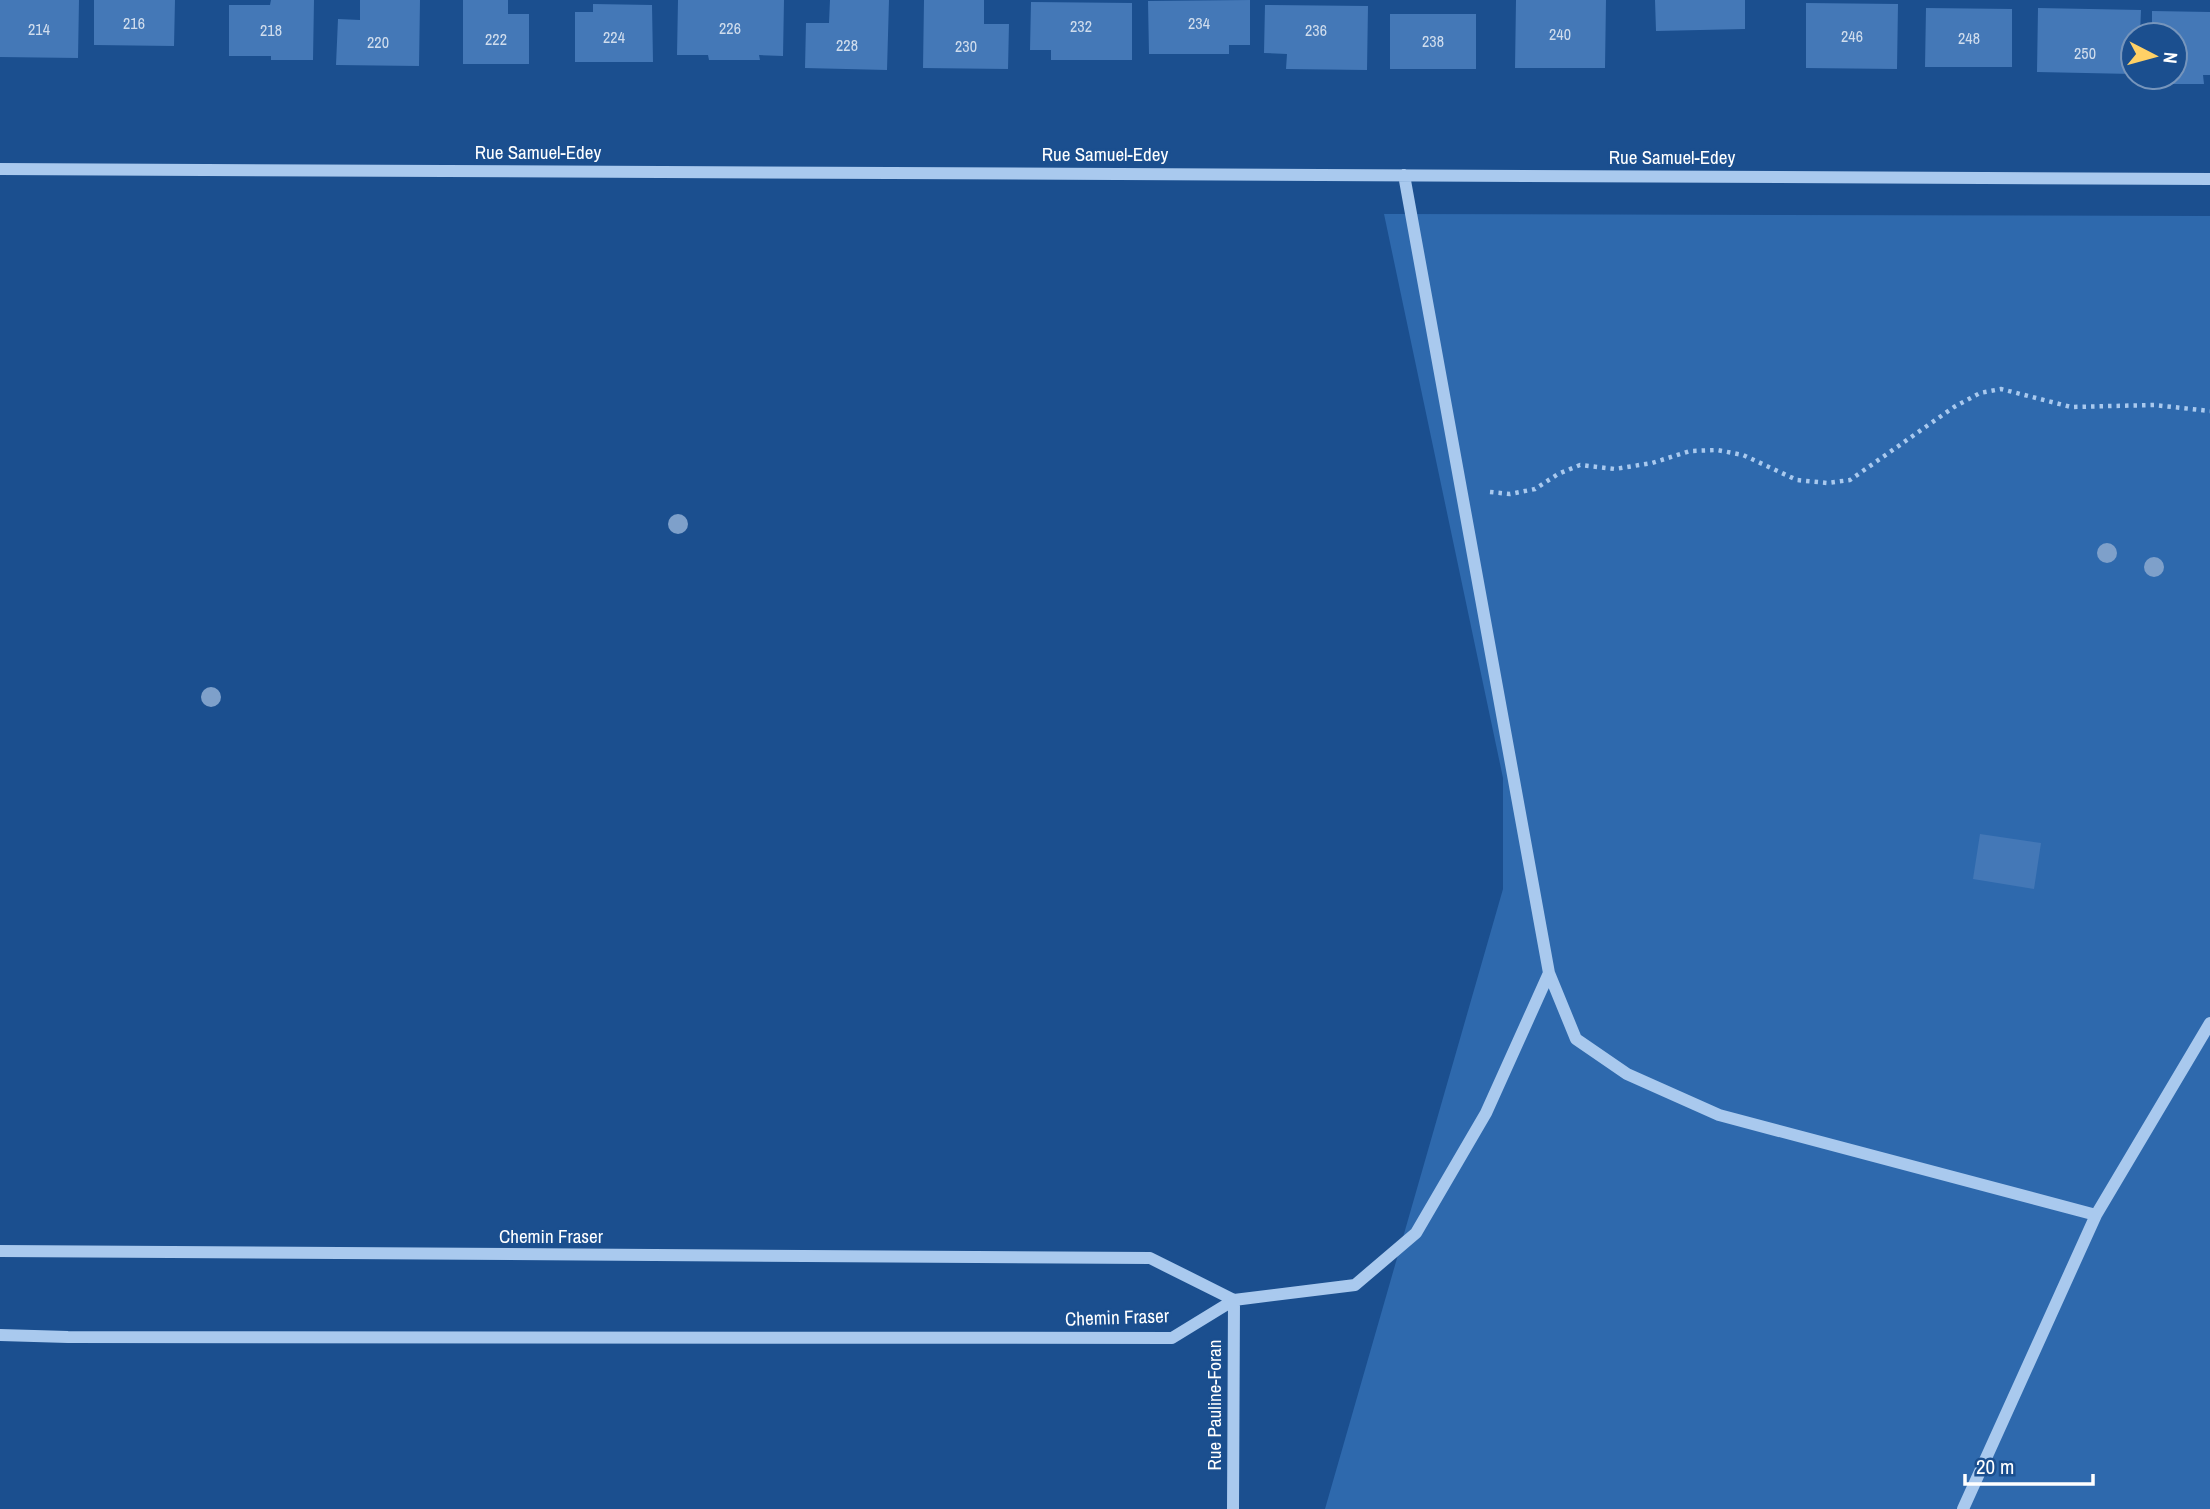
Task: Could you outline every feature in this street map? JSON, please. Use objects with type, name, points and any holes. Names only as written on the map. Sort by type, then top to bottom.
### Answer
[{"type":"street","name":"Rue Samuel-Edey","points":[[0,169],[2210,179]]},
{"type":"street","points":[[1404,175],[1549,973],[1576,1039],[1627,1074],[1719,1115],[2096,1215]]},
{"type":"street","points":[[1234,1300],[1355,1285],[1416,1233],[1486,1113],[1549,973]]},
{"type":"street","points":[[1963,1509],[2096,1215],[2210,1023]]},
{"type":"street","name":"Chemin Fraser","points":[[0,1251],[1150,1258],[1234,1300]]},
{"type":"street","name":"Chemin Fraser","points":[[0,1335],[1172,1338],[1234,1300]]},
{"type":"street","name":"Rue Pauline-Foran","points":[[1233,1509],[1234,1300]]},
{"type":"path","points":[[1461,489],[1510,494],[1535,489],[1558,474],[1580,466],[1615,469],[1652,463],[1690,451],[1717,450],[1743,455],[1797,480],[1827,483],[1850,480],[1954,407],[1980,393],[2001,389],[2071,407],[2154,405],[2210,411]]},
{"type":"shaded area","points":[[1384,214],[2210,216],[2210,1509],[1325,1509],[1503,889],[1503,778]]},
{"type":"building","points":[[0,0],[79,0],[78,58],[0,57]]},
{"type":"building","points":[[94,0],[175,0],[174,46],[94,45]]},
{"type":"building","points":[[271,0],[314,0],[313,60],[229,56],[229,5],[270,5]]},
{"type":"building","points":[[360,0],[420,0],[419,66],[336,65],[338,19],[360,20]]},
{"type":"building","points":[[463,0],[508,0],[508,14],[529,14],[529,64],[463,64]]},
{"type":"building","points":[[678,0],[784,0],[783,56],[759,55],[760,60],[709,60],[708,55],[677,55]]},
{"type":"building","points":[[830,0],[889,0],[887,70],[805,68],[806,23],[829,23]]},
{"type":"building","points":[[924,0],[984,0],[984,24],[1009,24],[1008,69],[923,68]]},
{"type":"building","points":[[1250,0],[1250,45],[1229,45],[1229,54],[1149,54],[1148,1]]},
{"type":"building","points":[[1516,0],[1606,0],[1605,68],[1515,68]]},
{"type":"building","points":[[1655,0],[1745,0],[1745,29],[1656,31]]},
{"type":"building","points":[[1031,2],[1132,3],[1132,60],[1051,60],[1051,50],[1030,50]]},
{"type":"building","points":[[1806,3],[1898,4],[1897,69],[1806,68]]},
{"type":"building","points":[[593,4],[652,5],[653,62],[575,62],[575,12],[593,12]]},
{"type":"building","points":[[1265,5],[1368,6],[1367,70],[1286,69],[1287,54],[1264,53]]},
{"type":"building","points":[[1926,8],[2012,9],[2012,67],[1925,67]]},
{"type":"building","points":[[2038,8],[2141,10],[2141,21],[2119,21],[2119,74],[2037,72]]},
{"type":"building","points":[[2152,11],[2210,12],[2210,75],[2203,75],[2204,84],[2189,84],[2189,21],[2152,21]]},
{"type":"building","points":[[1390,14],[1476,14],[1476,69],[1390,69]]},
{"type":"building","points":[[1980,834],[2041,843],[2034,889],[1973,879]]}]
